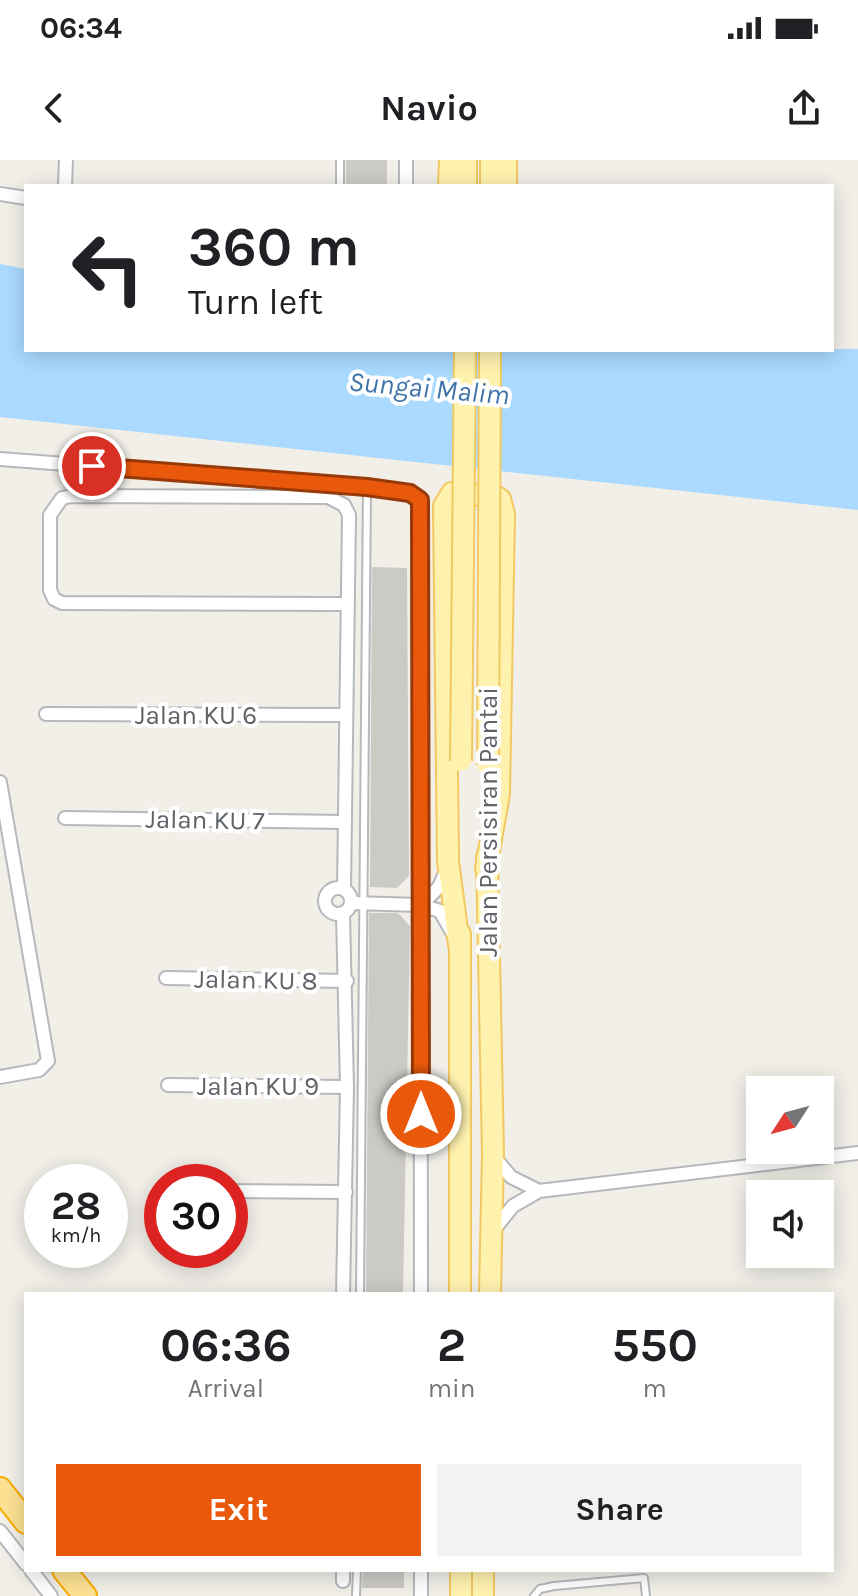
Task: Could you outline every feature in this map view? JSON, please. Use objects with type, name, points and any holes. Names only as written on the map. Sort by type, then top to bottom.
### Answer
[{"type":"highway","points":[[0,1490],[24,1520]]},
{"type":"highway","points":[[66,1572],[85,1596]]},
{"type":"main road","points":[[449,184],[450,160]]},
{"type":"main road","points":[[466,160],[466,184]]},
{"type":"main road","points":[[491,160],[491,184]]},
{"type":"main road","points":[[506,160],[506,184]]},
{"type":"main road","name":"Jalan Persisiran Pantai","points":[[460,1292],[459,945],[465,352]]},
{"type":"main road","name":"Jalan Persisiran Pantai","points":[[490,352],[486,868],[493,1154],[490,1292]]},
{"type":"main road","points":[[459,945],[448,861],[444,506],[452,493],[495,496],[500,499],[504,514],[499,794],[486,868]]},
{"type":"main road","points":[[461,1572],[461,1596]]},
{"type":"main road","points":[[483,1572],[483,1596]]},
{"type":"street","points":[[65,184],[66,160]]},
{"type":"street","points":[[406,160],[406,184]]},
{"type":"street","points":[[0,194],[24,198]]},
{"type":"street","points":[[0,459],[367,487],[416,495],[422,505],[421,1292]]},
{"type":"street","points":[[343,1292],[347,981],[353,906],[344,889],[349,515],[344,505],[328,497],[71,496],[62,498],[50,515],[50,590],[54,599],[62,603],[346,604]]},
{"type":"street","name":"Jalan KU 6","points":[[46,714],[345,715]]},
{"type":"street","points":[[0,782],[48,1061],[39,1070],[0,1077]]},
{"type":"street","name":"Jalan KU 7","points":[[65,818],[345,822]]},
{"type":"street","points":[[421,905],[439,887],[448,861]]},
{"type":"street","points":[[344,889],[331,890],[325,900],[330,912],[353,906],[421,905],[440,911],[459,945]]},
{"type":"street","name":"Jalan KU 8","points":[[166,978],[347,981]]},
{"type":"street","name":"Jalan KU 9","points":[[168,1085],[347,1087]]},
{"type":"street","points":[[492,1232],[513,1206],[539,1191],[858,1153]]},
{"type":"street","points":[[493,1154],[511,1177],[539,1191]]},
{"type":"street","points":[[248,1191],[346,1192]]},
{"type":"street","points":[[0,1531],[24,1561]]},
{"type":"street","points":[[33,1572],[51,1596]]},
{"type":"street","points":[[421,1572],[421,1596]]},
{"type":"lane","points":[[340,160],[340,184]]},
{"type":"lane","points":[[360,1292],[353,906],[367,487]]},
{"type":"lane","points":[[356,1596],[357,1572]]},
{"type":"lane","points":[[534,1596],[540,1589],[554,1586],[644,1578],[646,1596]]},
{"type":"water","name":"Sungai Malim","points":[[0,264],[24,269],[24,352],[834,352],[834,349],[858,349],[858,510],[0,417]]},
{"type":"building","points":[[346,160],[387,160],[387,184],[346,184]]},
{"type":"building","points":[[372,567],[407,568],[409,876],[397,888],[370,887]]},
{"type":"building","points":[[369,913],[398,913],[410,926],[403,1292],[366,1292]]},
{"type":"building","points":[[363,1572],[404,1572],[404,1588],[362,1588]]},
{"type":"route","points":[[92,466],[367,487],[410,493],[420,500],[421,1114]]}]
